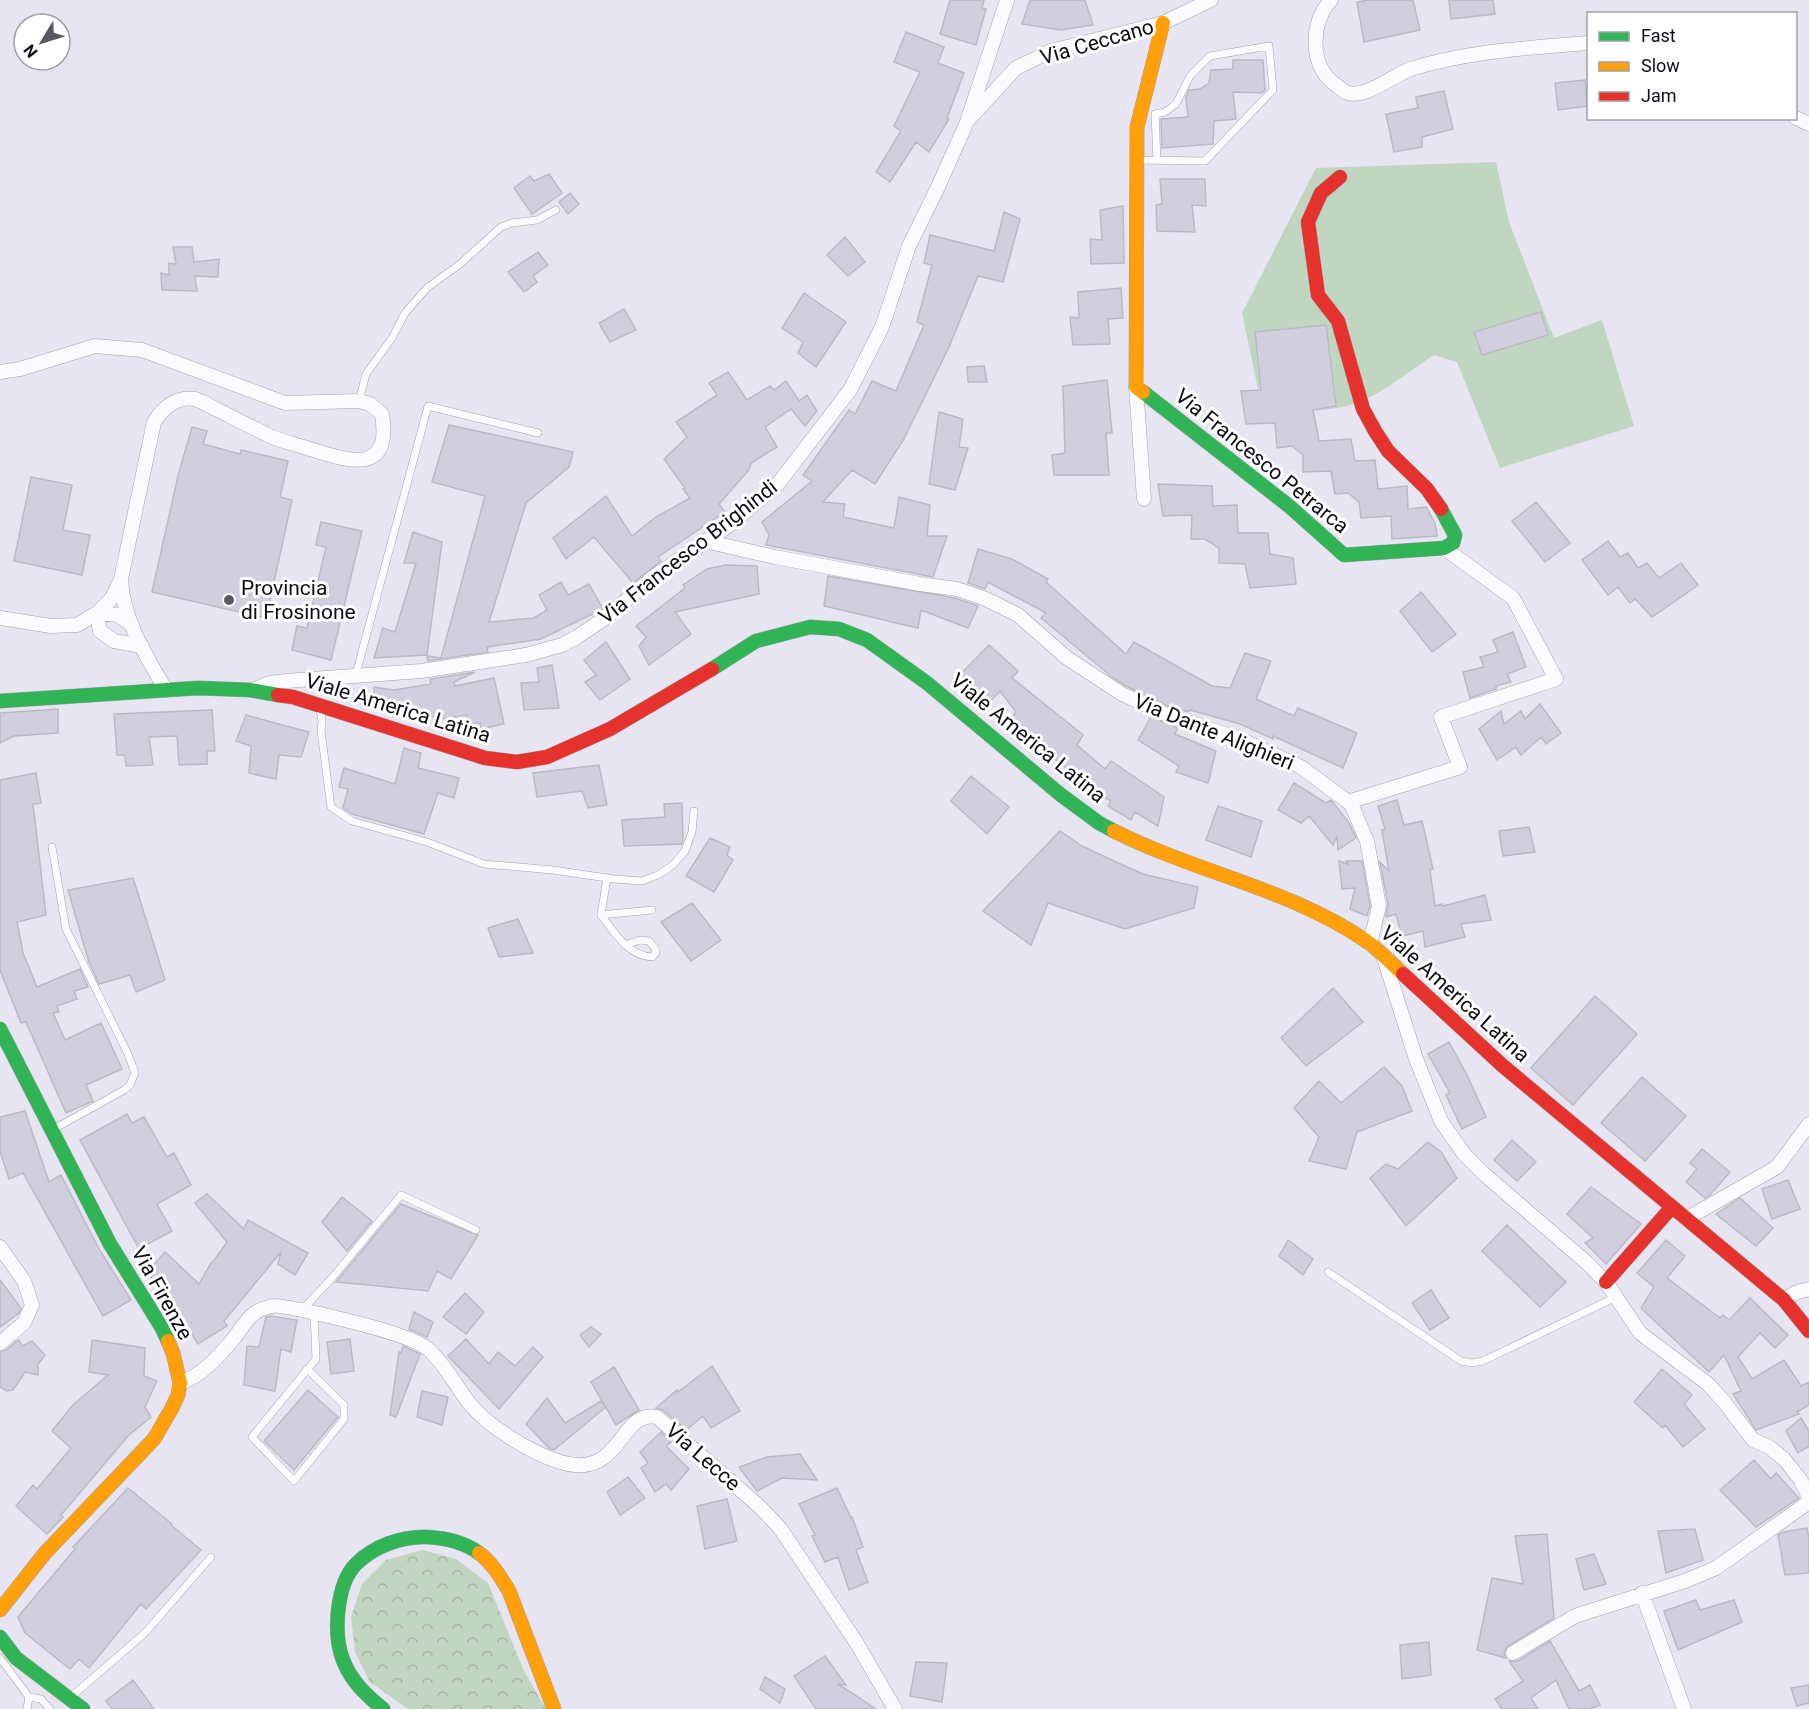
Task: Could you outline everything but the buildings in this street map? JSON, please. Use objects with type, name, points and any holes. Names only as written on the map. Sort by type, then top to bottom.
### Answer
[{"type":"street","name":"Via Francesco Brighindi","points":[[250,690],[270,683],[356,674],[421,671],[526,655],[562,645],[577,638],[608,616],[652,578],[731,524],[777,485],[850,390],[882,327],[909,246],[967,122],[1007,0]]},
{"type":"street","name":"Via Ceccano","points":[[967,122],[1016,68],[1051,51],[1163,23],[1211,0]]},
{"type":"street","points":[[1331,0],[1323,9],[1316,27],[1316,47],[1321,67],[1330,81],[1348,93],[1366,92],[1409,70],[1461,56],[1518,48],[1587,43]]},
{"type":"street","points":[[1144,499],[1136,387],[1137,128],[1163,23]]},
{"type":"street","points":[[1340,177],[1321,193],[1308,222],[1318,296],[1338,321],[1363,410],[1388,451],[1427,489],[1450,523],[1455,535],[1453,543],[1444,548],[1513,598],[1556,679],[1441,717],[1460,766],[1348,802]]},
{"type":"street","points":[[0,372],[20,369],[95,346],[142,350],[285,403],[359,401],[370,404],[382,414],[385,430],[382,445],[372,456],[358,461],[344,459],[268,435],[197,399],[183,399],[171,404],[161,411],[154,422],[121,579],[112,598],[97,613],[76,625],[51,626],[0,618]]},
{"type":"street","name":"Via Francesco Petrarca","points":[[1136,387],[1289,506],[1344,555],[1444,548]]},
{"type":"street","name":"Via Dante Alighieri","points":[[705,541],[786,559],[957,589],[986,599],[1017,615],[1067,658],[1122,694],[1167,716],[1240,739],[1301,767],[1351,804],[1367,841],[1379,906],[1370,944]]},
{"type":"street","points":[[121,579],[122,596],[132,626],[166,690]]},
{"type":"street","points":[[97,613],[118,615],[132,626]]},
{"type":"street","points":[[97,613],[100,631],[114,641],[142,646]]},
{"type":"street","name":"Viale America Latina","points":[[0,701],[198,688],[250,690],[293,697],[485,758],[517,762],[546,757],[610,729],[687,686],[756,641],[810,627],[838,629],[867,640],[927,683],[1061,795],[1099,823],[1142,845],[1266,890],[1327,918],[1370,944],[1503,1066],[1784,1300],[1809,1331]]},
{"type":"street","points":[[1383,955],[1416,1059],[1441,1121],[1464,1154],[1484,1174],[1587,1262],[1606,1282],[1640,1333],[1686,1365],[1708,1384],[1753,1440],[1769,1447],[1784,1459],[1800,1479],[1809,1497]]},
{"type":"street","name":"Via Firenze","points":[[0,1029],[110,1244],[162,1328],[173,1353],[180,1383]]},
{"type":"street","points":[[1686,1219],[1777,1167],[1809,1124]]},
{"type":"street","points":[[1606,1282],[1672,1207]]},
{"type":"street","points":[[0,1247],[24,1281],[32,1305],[24,1323],[0,1343]]},
{"type":"street","points":[[1784,1300],[1797,1292],[1809,1289]]},
{"type":"street","name":"Via Lecce","points":[[180,1383],[199,1373],[224,1349],[248,1317],[275,1305],[363,1325],[405,1338],[426,1348],[435,1356],[471,1406],[520,1444],[560,1462],[577,1466],[593,1464],[608,1455],[620,1443],[636,1420],[648,1415],[657,1417],[760,1507],[780,1528],[856,1642],[895,1709]]},
{"type":"street","points":[[0,1611],[45,1553],[154,1439],[172,1408],[180,1383]]},
{"type":"street","points":[[1513,1653],[1575,1616],[1685,1581],[1716,1568],[1809,1502]]},
{"type":"street","points":[[383,1709],[363,1693],[346,1667],[336,1636],[336,1616],[346,1583],[354,1567],[369,1553],[386,1544],[424,1536],[442,1537],[460,1542],[488,1560],[502,1579],[513,1600],[542,1687],[554,1709]]},
{"type":"street","points":[[1642,1593],[1684,1709]]},
{"type":"street","points":[[0,1637],[21,1661],[71,1697],[83,1709]]},
{"type":"lane","points":[[1137,160],[1205,161],[1273,90],[1269,46],[1210,56],[1190,76],[1176,104],[1165,112],[1155,114],[1157,160]]},
{"type":"lane","points":[[359,401],[366,374],[392,338],[405,313],[427,288],[460,264],[501,227],[512,223],[537,220],[556,210]]},
{"type":"lane","points":[[356,674],[428,406],[538,433]]},
{"type":"lane","points":[[319,705],[331,807],[352,821],[427,842],[484,864],[642,881],[658,875],[673,865],[685,851],[692,832],[694,811]]},
{"type":"lane","points":[[52,847],[66,929],[128,1054],[135,1073],[130,1085],[124,1090],[52,1131]]},
{"type":"lane","points":[[607,878],[601,915],[625,945]]},
{"type":"lane","points":[[601,915],[652,910]]},
{"type":"lane","points":[[308,1369],[344,1405],[344,1419],[294,1480],[252,1437],[316,1359],[308,1312],[332,1278],[400,1195],[476,1230]]},
{"type":"lane","points":[[1328,1272],[1461,1361],[1472,1363],[1483,1361],[1616,1297]]},
{"type":"lane","points":[[71,1697],[146,1633],[212,1557]]},
{"type":"lane","points":[[0,1658],[29,1697],[41,1699],[50,1709]]},
{"type":"lane","points":[[27,1709],[29,1697]]},
{"type":"green space","points":[[1496,162],[1509,222],[1554,338],[1602,320],[1634,426],[1500,468],[1457,362],[1434,355],[1372,396],[1350,405],[1330,409],[1295,412],[1291,388],[1258,389],[1242,313],[1316,168]]},
{"type":"green space","points":[[422,1550],[456,1559],[488,1583],[524,1671],[546,1709],[408,1709],[370,1682],[355,1652],[351,1617],[362,1584],[386,1560]]},
{"type":"traffic: fast","points":[[1143,392],[1289,506],[1344,555],[1444,548],[1453,543],[1455,535],[1441,509]]},
{"type":"traffic: fast","points":[[712,669],[756,641],[810,627],[839,629],[867,640],[927,683],[1061,795],[1099,823],[1114,831]]},
{"type":"traffic: fast","points":[[0,701],[198,688],[250,690],[278,695]]},
{"type":"traffic: fast","points":[[0,1029],[110,1244],[168,1341]]},
{"type":"traffic: fast","points":[[383,1709],[355,1681],[346,1668],[340,1650],[338,1610],[349,1573],[371,1552],[389,1543],[408,1538],[427,1537],[447,1540],[461,1543],[479,1553]]},
{"type":"traffic: fast","points":[[0,1637],[16,1658],[83,1709]]},
{"type":"traffic: slow","points":[[1143,392],[1136,387],[1137,127],[1163,23]]},
{"type":"traffic: slow","points":[[1114,831],[1178,859],[1276,895],[1339,924],[1369,943],[1403,974]]},
{"type":"traffic: slow","points":[[0,1610],[45,1553],[154,1439],[172,1408],[180,1383],[168,1341]]},
{"type":"traffic: slow","points":[[479,1553],[492,1565],[509,1591],[554,1709]]},
{"type":"traffic: jam","points":[[1340,177],[1321,193],[1308,222],[1318,295],[1338,321],[1363,409],[1375,431],[1388,451],[1427,489],[1441,509]]},
{"type":"traffic: jam","points":[[278,695],[293,697],[485,758],[517,762],[547,757],[610,729],[712,669]]},
{"type":"traffic: jam","points":[[1403,974],[1503,1066],[1784,1300],[1809,1331]]},
{"type":"traffic: jam","points":[[1606,1282],[1672,1207]]},
{"type":"place","name":"Provincia di Frosinone","points":[[229,600]]}]
